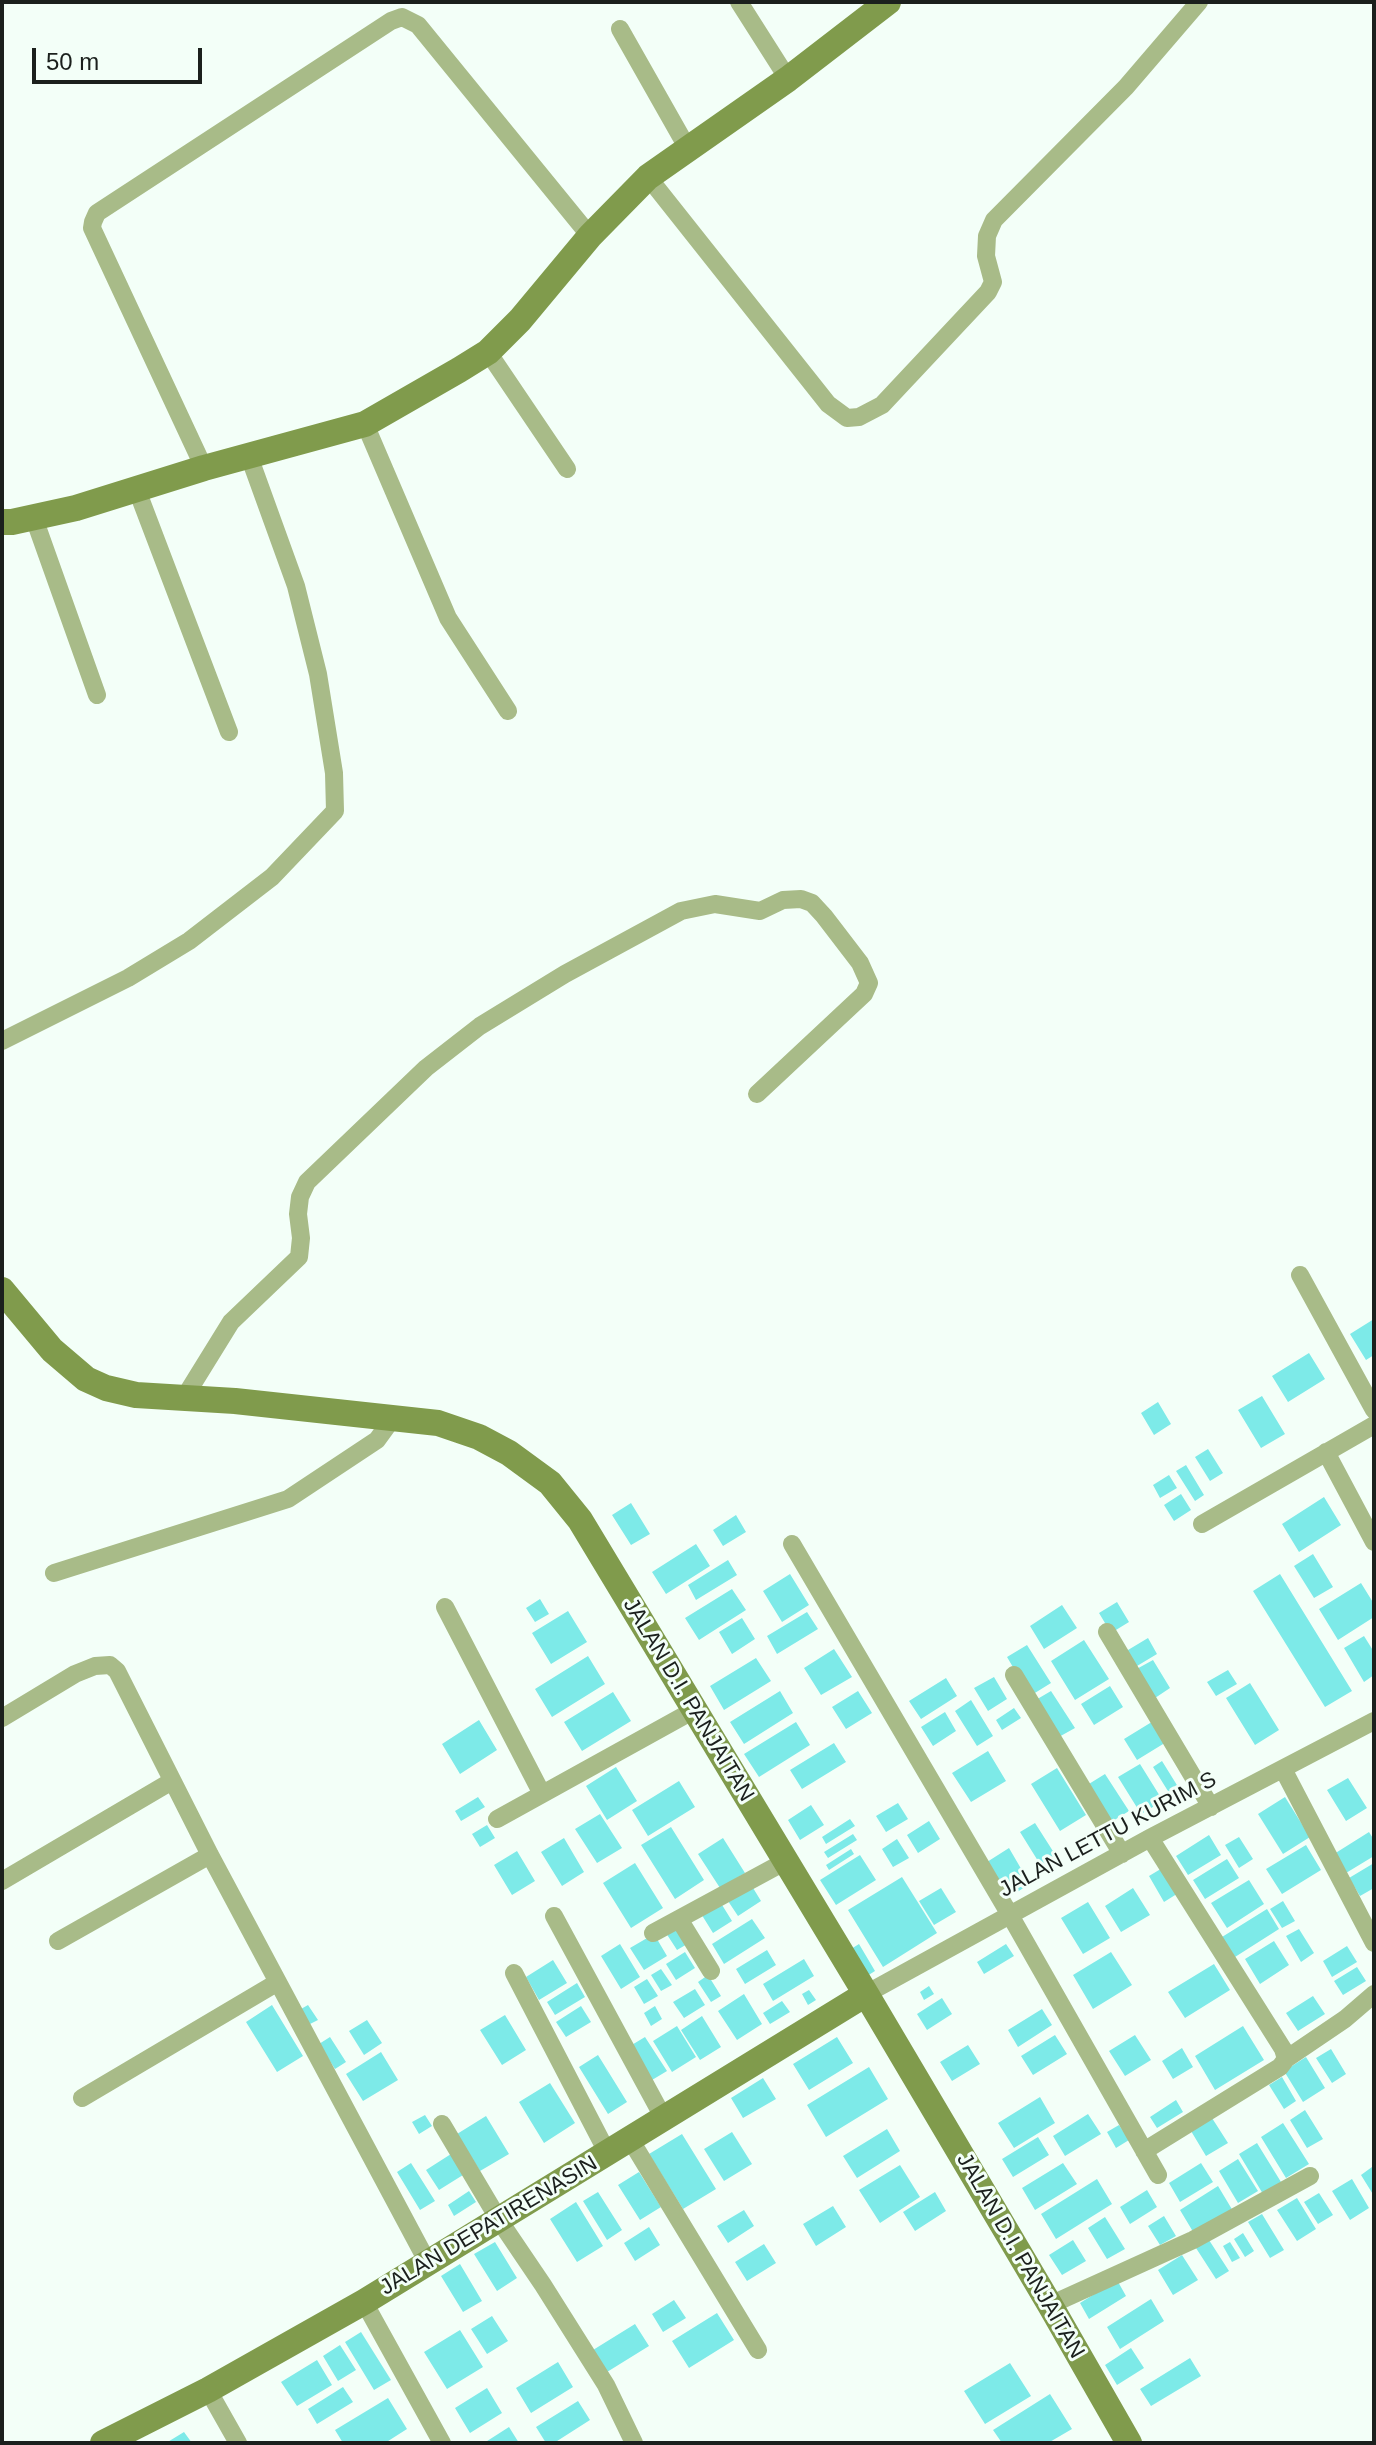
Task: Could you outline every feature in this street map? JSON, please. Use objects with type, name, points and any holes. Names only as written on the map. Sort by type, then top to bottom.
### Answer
[{"type":"street","points":[[739,2],[788,79]]},
{"type":"street","points":[[2,522],[34,518],[365,424],[488,352],[520,320],[590,236],[648,177],[788,79],[888,2]]},
{"type":"street","points":[[648,177],[828,404],[847,418],[859,417],[882,405],[988,292],[993,282],[986,256],[987,236],[994,220],[1126,87],[1199,2]]},
{"type":"street","points":[[204,468],[92,228],[93,222],[97,213],[391,21],[402,17],[418,25],[590,236]]},
{"type":"street","points":[[620,29],[688,149]]},
{"type":"street","points":[[488,352],[567,469]]},
{"type":"street","points":[[365,424],[448,618],[508,711]]},
{"type":"street","points":[[2,1041],[128,978],[189,941],[272,877],[335,811],[334,773],[318,674],[296,586],[249,456]]},
{"type":"street","points":[[137,490],[229,732]]},
{"type":"street","points":[[34,518],[97,695]]},
{"type":"street","points":[[184,1398],[231,1322],[299,1257],[301,1238],[298,1214],[300,1197],[307,1182],[426,1068],[504,1011],[681,911],[715,904],[760,911],[783,900],[801,899],[812,903],[824,916],[860,963],[869,983],[864,994],[757,1094]]},
{"type":"street","points":[[1300,1275],[1374,1410]]},
{"type":"street","name":"JALAN D.I. PANJAITAN","points":[[2,1290],[52,1350],[86,1379],[106,1388],[136,1395],[235,1401],[438,1423],[479,1437],[509,1453],[550,1483],[580,1520],[786,1861],[1129,2443]]},
{"type":"street","points":[[54,1573],[288,1499],[377,1440],[393,1418]]},
{"type":"street","points":[[1202,1524],[1374,1425]]},
{"type":"street","points":[[1326,1452],[1374,1542]]},
{"type":"street","points":[[792,1544],[1010,1915],[1158,2175]]},
{"type":"street","points":[[445,1607],[542,1794]]},
{"type":"street","points":[[1107,1632],[1211,1807]]},
{"type":"street","points":[[2,1718],[75,1674],[95,1666],[110,1665],[117,1671],[210,1855],[428,2263]]},
{"type":"street","points":[[1014,1675],[1122,1854]]},
{"type":"street","points":[[497,1819],[694,1710]]},
{"type":"street","name":"JALAN LETTU KURIM S","points":[[866,1994],[1150,1838],[1374,1721]]},
{"type":"street","points":[[1283,1769],[1374,1943]]},
{"type":"street","points":[[2,1881],[172,1781]]},
{"type":"street","points":[[1150,1838],[1283,2049],[1286,2059]]},
{"type":"street","points":[[58,1941],[210,1855]]},
{"type":"street","points":[[653,1933],[786,1861]]},
{"type":"street","points":[[554,1916],[663,2117]]},
{"type":"street","points":[[679,1919],[711,1971]]},
{"type":"street","points":[[514,1973],[608,2154]]},
{"type":"street","points":[[82,2098],[278,1982]]},
{"type":"street","name":"JALAN DEPATIRENASIN","points":[[103,2443],[208,2390],[364,2302],[866,1994]]},
{"type":"street","points":[[1144,2151],[1280,2067],[1286,2059],[1345,2019],[1374,1994]]},
{"type":"street","points":[[442,2124],[499,2220],[606,2385],[634,2443]]},
{"type":"street","points":[[630,2139],[758,2350]]},
{"type":"street","points":[[1050,2305],[1193,2240],[1310,2176]]},
{"type":"street","points":[[364,2302],[442,2443]]},
{"type":"street","points":[[208,2390],[238,2443]]},
{"type":"building","points":[[1374,1319],[1374,1355],[1366,1360],[1350,1334]]},
{"type":"building","points":[[1309,1353],[1325,1379],[1288,1402],[1272,1376]]},
{"type":"building","points":[[1262,1396],[1285,1434],[1261,1448],[1238,1410]]},
{"type":"building","points":[[1158,1402],[1171,1424],[1154,1435],[1141,1413]]},
{"type":"building","points":[[1208,1449],[1223,1473],[1210,1481],[1195,1457]]},
{"type":"building","points":[[1186,1465],[1204,1495],[1195,1501],[1176,1471]]},
{"type":"building","points":[[1169,1475],[1177,1488],[1160,1498],[1153,1485]]},
{"type":"building","points":[[1181,1494],[1191,1510],[1174,1521],[1164,1505]]},
{"type":"building","points":[[1324,1497],[1341,1525],[1299,1552],[1282,1524]]},
{"type":"building","points":[[631,1503],[650,1534],[631,1545],[612,1515]]},
{"type":"building","points":[[736,1515],[746,1532],[723,1546],[713,1530]]},
{"type":"building","points":[[696,1544],[710,1566],[666,1594],[652,1572]]},
{"type":"building","points":[[1313,1554],[1333,1587],[1314,1598],[1294,1566]]},
{"type":"building","points":[[728,1560],[737,1575],[696,1600],[688,1585]]},
{"type":"building","points":[[790,1574],[809,1605],[782,1622],[763,1591]]},
{"type":"building","points":[[1280,1574],[1352,1691],[1325,1707],[1253,1591]]},
{"type":"building","points":[[1361,1583],[1374,1604],[1374,1617],[1338,1640],[1319,1609]]},
{"type":"building","points":[[732,1589],[746,1610],[699,1640],[685,1618]]},
{"type":"building","points":[[540,1599],[549,1614],[535,1622],[526,1608]]},
{"type":"building","points":[[1117,1602],[1129,1622],[1111,1633],[1099,1613]]},
{"type":"building","points":[[1062,1605],[1077,1628],[1044,1649],[1030,1626]]},
{"type":"building","points":[[568,1611],[587,1642],[551,1664],[532,1633]]},
{"type":"building","points":[[807,1612],[818,1629],[777,1654],[767,1636]]},
{"type":"building","points":[[742,1618],[755,1639],[732,1654],[719,1632]]},
{"type":"building","points":[[1364,1636],[1374,1652],[1374,1675],[1364,1682],[1344,1648]]},
{"type":"building","points":[[1148,1638],[1157,1654],[1132,1669],[1123,1653]]},
{"type":"building","points":[[1084,1640],[1109,1679],[1075,1700],[1051,1661]]},
{"type":"building","points":[[1027,1645],[1051,1683],[1030,1696],[1007,1657]]},
{"type":"building","points":[[834,1649],[852,1677],[821,1695],[804,1668]]},
{"type":"building","points":[[588,1656],[605,1684],[552,1717],[535,1689]]},
{"type":"building","points":[[756,1658],[771,1681],[724,1710],[710,1686]]},
{"type":"building","points":[[1153,1660],[1170,1688],[1152,1700],[1133,1671]]},
{"type":"building","points":[[1228,1670],[1237,1684],[1216,1696],[1207,1682]]},
{"type":"building","points":[[994,1677],[1007,1699],[988,1711],[974,1688]]},
{"type":"building","points":[[946,1678],[957,1696],[921,1719],[909,1701]]},
{"type":"building","points":[[1250,1683],[1279,1730],[1255,1745],[1226,1698]]},
{"type":"building","points":[[1110,1686],[1123,1707],[1094,1725],[1081,1704]]},
{"type":"building","points":[[780,1691],[793,1713],[744,1744],[730,1722]]},
{"type":"building","points":[[858,1691],[872,1713],[846,1729],[832,1707]]},
{"type":"building","points":[[1051,1691],[1075,1728],[1057,1738],[1034,1701]]},
{"type":"building","points":[[613,1692],[631,1721],[582,1751],[564,1722]]},
{"type":"building","points":[[971,1700],[993,1736],[977,1746],[955,1711]]},
{"type":"building","points":[[1014,1708],[1021,1718],[1002,1730],[996,1720]]},
{"type":"building","points":[[945,1712],[956,1731],[933,1746],[921,1727]]},
{"type":"building","points":[[479,1720],[497,1750],[460,1774],[442,1744]]},
{"type":"building","points":[[1155,1720],[1168,1741],[1137,1760],[1124,1739]]},
{"type":"building","points":[[796,1722],[810,1745],[759,1777],[744,1754]]},
{"type":"building","points":[[834,1743],[846,1762],[802,1789],[790,1770]]},
{"type":"building","points":[[988,1751],[1006,1781],[971,1802],[952,1773]]},
{"type":"building","points":[[1162,1761],[1180,1790],[1171,1796],[1153,1767]]},
{"type":"building","points":[[1140,1764],[1163,1801],[1141,1814],[1118,1777]]},
{"type":"building","points":[[616,1767],[637,1801],[607,1820],[586,1786]]},
{"type":"building","points":[[1057,1768],[1086,1815],[1060,1831],[1031,1784]]},
{"type":"building","points":[[1105,1774],[1129,1811],[1108,1824],[1084,1787]]},
{"type":"building","points":[[1348,1778],[1367,1808],[1346,1821],[1327,1790]]},
{"type":"building","points":[[679,1781],[695,1807],[648,1836],[632,1810]]},
{"type":"building","points":[[478,1797],[485,1807],[461,1821],[455,1811]]},
{"type":"building","points":[[1285,1797],[1310,1837],[1283,1854],[1258,1814]]},
{"type":"building","points":[[898,1803],[908,1819],[886,1832],[876,1816]]},
{"type":"building","points":[[811,1805],[824,1825],[800,1840],[788,1820]]},
{"type":"building","points":[[600,1814],[622,1848],[597,1863],[575,1829]]},
{"type":"building","points":[[850,1819],[855,1826],[826,1844],[822,1837]]},
{"type":"building","points":[[929,1821],[940,1839],[918,1853],[907,1835]]},
{"type":"building","points":[[1035,1823],[1058,1859],[1043,1869],[1020,1832]]},
{"type":"building","points":[[487,1825],[495,1838],[480,1847],[472,1834]]},
{"type":"building","points":[[671,1827],[704,1880],[675,1899],[641,1845]]},
{"type":"building","points":[[1369,1832],[1374,1840],[1374,1856],[1346,1873],[1334,1854]]},
{"type":"building","points":[[853,1834],[857,1840],[828,1858],[824,1852]]},
{"type":"building","points":[[1209,1835],[1221,1855],[1188,1875],[1176,1856]]},
{"type":"building","points":[[1239,1837],[1253,1859],[1239,1868],[1225,1845]]},
{"type":"building","points":[[564,1838],[584,1872],[562,1886],[541,1852]]},
{"type":"building","points":[[723,1838],[745,1873],[720,1888],[698,1854]]},
{"type":"building","points":[[897,1839],[909,1858],[893,1867],[882,1849]]},
{"type":"building","points":[[1306,1845],[1321,1870],[1282,1894],[1266,1869]]},
{"type":"building","points":[[1009,1848],[1030,1884],[1009,1897],[987,1862]]},
{"type":"building","points":[[851,1849],[854,1854],[829,1870],[826,1865]]},
{"type":"building","points":[[517,1851],[535,1881],[512,1895],[494,1865]]},
{"type":"building","points":[[860,1855],[876,1880],[836,1905],[820,1880]]},
{"type":"building","points":[[1227,1859],[1239,1878],[1205,1899],[1193,1880]]},
{"type":"building","points":[[635,1863],[663,1908],[631,1928],[603,1883]]},
{"type":"building","points":[[1374,1863],[1374,1888],[1360,1896],[1349,1878]]},
{"type":"building","points":[[1164,1867],[1180,1892],[1164,1902],[1149,1876]]},
{"type":"building","points":[[902,1877],[937,1933],[883,1967],[848,1910]]},
{"type":"building","points":[[1249,1880],[1264,1904],[1227,1928],[1211,1903]]},
{"type":"building","points":[[750,1883],[761,1901],[738,1916],[726,1898]]},
{"type":"building","points":[[941,1888],[956,1912],[934,1925],[919,1901]]},
{"type":"building","points":[[1133,1888],[1150,1915],[1121,1932],[1105,1906]]},
{"type":"building","points":[[719,1900],[732,1921],[713,1933],[700,1912]]},
{"type":"building","points":[[1283,1901],[1295,1921],[1282,1928],[1270,1909]]},
{"type":"building","points":[[1088,1902],[1110,1938],[1083,1954],[1061,1918]]},
{"type":"building","points":[[1267,1909],[1279,1929],[1235,1957],[1222,1937]]},
{"type":"building","points":[[752,1919],[765,1938],[724,1964],[712,1944]]},
{"type":"building","points":[[679,1925],[689,1943],[677,1950],[666,1933]]},
{"type":"building","points":[[1299,1929],[1314,1953],[1301,1962],[1286,1936]]},
{"type":"building","points":[[654,1934],[667,1956],[644,1970],[630,1948]]},
{"type":"building","points":[[1274,1941],[1289,1965],[1260,1984],[1245,1959]]},
{"type":"building","points":[[620,1944],[640,1977],[621,1989],[601,1956]]},
{"type":"building","points":[[859,1944],[875,1971],[867,1976],[851,1949]]},
{"type":"building","points":[[1006,1944],[1014,1956],[984,1974],[977,1962]]},
{"type":"building","points":[[1347,1946],[1357,1962],[1332,1977],[1323,1961]]},
{"type":"building","points":[[767,1950],[776,1965],[745,1984],[736,1969]]},
{"type":"building","points":[[685,1952],[695,1968],[676,1980],[666,1964]]},
{"type":"building","points":[[1111,1952],[1132,1985],[1093,2009],[1073,1975]]},
{"type":"building","points":[[804,1959],[814,1976],[773,2001],[763,1984]]},
{"type":"building","points":[[553,1960],[567,1983],[539,2000],[526,1977]]},
{"type":"building","points":[[1214,1964],[1230,1990],[1185,2018],[1168,1992]]},
{"type":"building","points":[[1357,1967],[1366,1981],[1343,1995],[1334,1981]]},
{"type":"building","points":[[661,1969],[672,1985],[661,1991],[651,1975]]},
{"type":"building","points":[[708,1975],[721,1996],[711,2002],[698,1982]]},
{"type":"building","points":[[647,1979],[658,1996],[644,2004],[634,1987]]},
{"type":"building","points":[[577,1983],[585,1997],[555,2015],[547,2002]]},
{"type":"building","points":[[929,1986],[934,1994],[924,2000],[920,1992]]},
{"type":"building","points":[[695,1989],[705,2005],[684,2018],[673,2002]]},
{"type":"building","points":[[809,1990],[816,2000],[808,2005],[802,1994]]},
{"type":"building","points":[[744,1994],[762,2024],[737,2040],[718,2011]]},
{"type":"building","points":[[1313,1996],[1325,2014],[1298,2031],[1286,2013]]},
{"type":"building","points":[[942,1998],[952,2014],[927,2030],[917,2014]]},
{"type":"building","points":[[782,2001],[790,2012],[770,2024],[763,2013]]},
{"type":"building","points":[[272,2005],[303,2056],[277,2072],[246,2022]]},
{"type":"building","points":[[308,2005],[318,2020],[310,2024],[301,2009]]},
{"type":"building","points":[[581,2006],[591,2022],[566,2037],[556,2022]]},
{"type":"building","points":[[655,2006],[662,2019],[651,2026],[644,2013]]},
{"type":"building","points":[[1042,2009],[1052,2025],[1018,2047],[1008,2030]]},
{"type":"building","points":[[505,2015],[526,2050],[502,2065],[480,2030]]},
{"type":"building","points":[[702,2016],[721,2047],[700,2060],[681,2030]]},
{"type":"building","points":[[367,2020],[382,2043],[364,2055],[349,2031]]},
{"type":"building","points":[[677,2026],[696,2057],[672,2072],[653,2041]]},
{"type":"building","points":[[1243,2026],[1264,2060],[1215,2090],[1195,2056]]},
{"type":"building","points":[[1055,2035],[1067,2054],[1033,2075],[1021,2056]]},
{"type":"building","points":[[1135,2035],[1151,2060],[1125,2076],[1109,2051]]},
{"type":"building","points":[[330,2037],[346,2062],[335,2069],[319,2044]]},
{"type":"building","points":[[645,2037],[667,2071],[652,2080],[630,2046]]},
{"type":"building","points":[[837,2037],[853,2063],[809,2090],[793,2064]]},
{"type":"building","points":[[968,2045],[980,2064],[952,2081],[940,2062]]},
{"type":"building","points":[[1182,2048],[1193,2067],[1173,2079],[1162,2061]]},
{"type":"building","points":[[1331,2049],[1346,2074],[1332,2083],[1316,2058]]},
{"type":"building","points":[[381,2052],[398,2080],[363,2101],[346,2074]]},
{"type":"building","points":[[598,2055],[627,2102],[608,2114],[579,2067]]},
{"type":"building","points":[[1306,2057],[1325,2088],[1303,2102],[1284,2071]]},
{"type":"building","points":[[869,2067],[888,2099],[826,2137],[807,2105]]},
{"type":"building","points":[[1282,2077],[1296,2101],[1284,2109],[1269,2085]]},
{"type":"building","points":[[763,2078],[776,2099],[743,2118],[731,2098]]},
{"type":"building","points":[[550,2083],[575,2123],[544,2143],[519,2102]]},
{"type":"building","points":[[1040,2097],[1055,2123],[1014,2148],[998,2123]]},
{"type":"building","points":[[1176,2100],[1183,2112],[1157,2128],[1150,2117]]},
{"type":"building","points":[[1305,2110],[1323,2139],[1307,2148],[1290,2120]]},
{"type":"building","points":[[1088,2114],[1101,2134],[1065,2156],[1053,2136]]},
{"type":"building","points":[[425,2115],[432,2126],[419,2134],[412,2122]]},
{"type":"building","points":[[486,2116],[509,2154],[480,2171],[457,2134]]},
{"type":"building","points":[[1212,2118],[1228,2143],[1206,2156],[1191,2131]]},
{"type":"building","points":[[1283,2123],[1309,2164],[1286,2178],[1261,2137]]},
{"type":"building","points":[[1119,2125],[1129,2140],[1116,2148],[1107,2132]]},
{"type":"building","points":[[887,2129],[900,2151],[857,2178],[843,2156]]},
{"type":"building","points":[[732,2132],[752,2164],[724,2181],[704,2149]]},
{"type":"building","points":[[682,2134],[716,2189],[683,2209],[649,2154]]},
{"type":"building","points":[[1038,2137],[1049,2155],[1013,2177],[1002,2159]]},
{"type":"building","points":[[1257,2143],[1281,2182],[1263,2194],[1239,2154]]},
{"type":"building","points":[[451,2154],[463,2175],[439,2190],[426,2170]]},
{"type":"building","points":[[1238,2159],[1258,2191],[1238,2203],[1219,2171]]},
{"type":"building","points":[[411,2163],[435,2201],[420,2210],[397,2172]]},
{"type":"building","points":[[1063,2163],[1077,2184],[1035,2210],[1022,2188]]},
{"type":"building","points":[[1201,2163],[1213,2182],[1180,2202],[1169,2183]]},
{"type":"building","points":[[900,2165],[920,2197],[880,2223],[859,2190]]},
{"type":"building","points":[[1372,2167],[1374,2170],[1374,2196],[1361,2175]]},
{"type":"building","points":[[639,2172],[661,2207],[640,2220],[618,2185]]},
{"type":"building","points":[[1097,2179],[1112,2204],[1056,2239],[1041,2214]]},
{"type":"building","points":[[1352,2179],[1369,2208],[1350,2220],[1332,2191]]},
{"type":"building","points":[[1218,2186],[1233,2211],[1195,2235],[1180,2210]]},
{"type":"building","points":[[1147,2190],[1157,2207],[1130,2224],[1120,2207]]},
{"type":"building","points":[[469,2191],[476,2202],[454,2216],[448,2205]]},
{"type":"building","points":[[598,2192],[622,2230],[607,2240],[583,2201]]},
{"type":"building","points":[[935,2192],[946,2211],[915,2231],[903,2212]]},
{"type":"building","points":[[1319,2193],[1333,2215],[1318,2224],[1304,2202]]},
{"type":"building","points":[[1297,2198],[1316,2229],[1297,2241],[1277,2210]]},
{"type":"building","points":[[576,2202],[603,2246],[577,2262],[550,2219]]},
{"type":"building","points":[[833,2206],[846,2227],[816,2246],[803,2224]]},
{"type":"building","points":[[744,2210],[754,2226],[728,2243],[717,2226]]},
{"type":"building","points":[[1262,2214],[1284,2250],[1270,2258],[1248,2222]]},
{"type":"building","points":[[1164,2216],[1176,2236],[1160,2245],[1148,2226]]},
{"type":"building","points":[[1105,2217],[1125,2249],[1107,2259],[1088,2228]]},
{"type":"building","points":[[649,2227],[660,2245],[635,2261],[624,2243]]},
{"type":"building","points":[[1243,2233],[1254,2251],[1245,2257],[1234,2239]]},
{"type":"building","points":[[1073,2240],[1086,2261],[1062,2275],[1049,2255]]},
{"type":"building","points":[[1209,2240],[1229,2271],[1216,2279],[1196,2248]]},
{"type":"building","points":[[495,2242],[517,2278],[497,2291],[474,2254]]},
{"type":"building","points":[[1230,2242],[1240,2258],[1232,2262],[1223,2246]]},
{"type":"building","points":[[764,2244],[776,2263],[747,2281],[735,2262]]},
{"type":"building","points":[[1182,2255],[1198,2280],[1173,2295],[1158,2270]]},
{"type":"building","points":[[460,2264],[482,2301],[463,2312],[441,2276]]},
{"type":"building","points":[[1117,2280],[1126,2296],[1089,2319],[1080,2303]]},
{"type":"building","points":[[1151,2299],[1164,2321],[1120,2349],[1107,2327]]},
{"type":"building","points":[[674,2300],[686,2318],[663,2332],[652,2314]]},
{"type":"building","points":[[717,2313],[734,2340],[689,2368],[672,2341]]},
{"type":"building","points":[[492,2316],[508,2341],[487,2354],[471,2329]]},
{"type":"building","points":[[635,2324],[649,2346],[607,2372],[593,2350]]},
{"type":"building","points":[[460,2330],[483,2367],[447,2389],[424,2352]]},
{"type":"building","points":[[361,2332],[391,2380],[374,2390],[345,2342]]},
{"type":"building","points":[[340,2345],[356,2370],[338,2381],[323,2356]]},
{"type":"building","points":[[1131,2348],[1144,2368],[1117,2385],[1105,2365]]},
{"type":"building","points":[[1190,2358],[1201,2376],[1151,2406],[1140,2389]]},
{"type":"building","points":[[317,2360],[332,2385],[297,2406],[281,2382]]},
{"type":"building","points":[[558,2362],[573,2387],[531,2413],[516,2388]]},
{"type":"building","points":[[1010,2363],[1031,2396],[985,2424],[964,2391]]},
{"type":"building","points":[[343,2387],[353,2402],[317,2424],[308,2409]]},
{"type":"building","points":[[487,2388],[502,2413],[470,2433],[455,2408]]},
{"type":"building","points":[[1050,2394],[1072,2429],[1048,2443],[1002,2443],[993,2430]]},
{"type":"building","points":[[388,2398],[407,2429],[385,2443],[343,2443],[335,2430]]},
{"type":"building","points":[[578,2401],[590,2420],[554,2443],[546,2443],[536,2427]]},
{"type":"building","points":[[509,2427],[519,2443],[484,2443]]},
{"type":"building","points":[[184,2432],[192,2443],[166,2443]]}]
